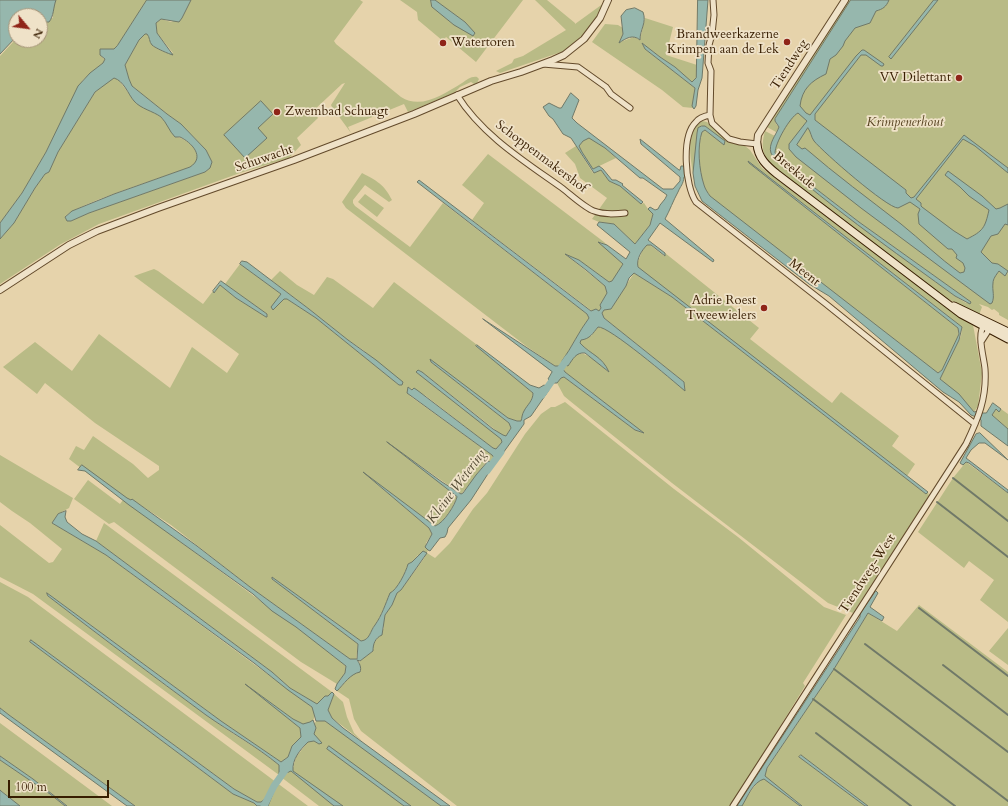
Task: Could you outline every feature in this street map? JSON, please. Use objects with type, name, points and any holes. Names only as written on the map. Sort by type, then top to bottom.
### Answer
[{"type":"main road","name":"Breekade","points":[[757,144],[762,160],[777,174],[945,302],[988,325],[1008,338]]},
{"type":"main road","name":"Breekade","points":[[988,325],[1008,332]]},
{"type":"street","name":"Schuwacht","points":[[0,290],[69,245],[97,231],[294,160],[414,114],[491,81],[521,72],[564,55],[584,39],[600,18],[608,0]]},
{"type":"street","points":[[713,0],[714,15],[709,45],[708,64],[711,72],[709,106],[710,115],[715,126],[729,139],[757,144]]},
{"type":"street","name":"Tiendweg","points":[[757,144],[758,135],[845,0]]},
{"type":"street","name":"Schuwacht","points":[[542,64],[578,67],[606,87],[611,94],[630,108]]},
{"type":"street","name":"Schoppenmakershof","points":[[457,95],[474,119],[488,132],[515,154],[594,211],[613,215],[625,213]]},
{"type":"street","name":"Meent","points":[[710,115],[704,116],[696,122],[690,131],[687,143],[689,180],[696,202],[976,422]]},
{"type":"street","points":[[982,342],[988,325]]},
{"type":"street","name":"Tiendweg-West","points":[[732,806],[962,449],[976,422],[983,398],[985,376],[980,334],[988,325]]},
{"type":"green space","points":[[56,0],[147,0],[117,46],[114,49],[104,49],[100,55],[105,60],[103,63],[83,80],[46,152],[22,193],[0,223],[0,56],[8,48],[48,48],[48,20],[53,18],[53,8]]},
{"type":"green space","points":[[191,0],[360,0],[363,2],[334,41],[401,97],[409,101],[424,101],[440,96],[471,78],[477,77],[479,79],[477,83],[474,84],[471,82],[460,87],[454,93],[408,112],[404,104],[348,127],[351,133],[331,105],[345,83],[342,84],[313,111],[318,118],[297,138],[301,145],[289,158],[240,173],[99,224],[61,244],[0,284],[0,239],[14,223],[45,174],[49,172],[58,152],[95,92],[110,80],[114,78],[118,79],[135,102],[157,114],[164,120],[175,137],[183,139],[191,145],[197,153],[197,161],[190,167],[85,205],[65,217],[71,221],[89,213],[205,172],[210,168],[212,162],[206,150],[181,124],[132,86],[125,65],[139,40],[145,34],[148,35],[154,47],[164,52],[173,53],[157,33],[156,23],[161,19],[171,22],[182,18]]},
{"type":"green space","points":[[400,0],[431,0],[433,7],[454,25],[465,22],[435,0],[523,0],[476,62],[446,37],[443,41],[418,20],[417,12]]},
{"type":"green space","points":[[535,0],[547,0],[575,24],[604,3],[592,25],[574,44],[564,51],[500,73],[496,71],[512,63],[514,59],[523,56],[566,30]]},
{"type":"green space","points":[[848,0],[851,0],[775,119],[776,124],[779,127],[776,132],[767,127]]},
{"type":"green space","name":"Krimpenerhout","points":[[861,0],[1008,0],[1008,320],[999,315],[999,313],[994,309],[992,310],[979,304],[982,307],[979,315],[944,297],[776,169],[765,156],[763,143],[765,131],[775,136],[771,146],[771,152],[782,164],[808,186],[955,296],[966,303],[971,302],[859,222],[802,178],[775,152],[774,145],[786,116]]},
{"type":"green space","points":[[645,18],[673,27],[666,55],[697,65],[696,78],[692,83],[675,67],[643,44],[645,49],[695,88],[693,108],[683,107],[662,90],[592,42],[605,24],[618,25],[623,28],[623,34],[620,42],[634,37],[640,40]]},
{"type":"green space","points":[[702,121],[707,122],[726,140],[745,146],[750,150],[762,168],[910,280],[973,325],[982,373],[978,406],[974,412],[940,379],[961,336],[962,327],[749,162],[958,328],[959,334],[942,370],[938,373],[716,201],[710,196],[703,182],[699,156],[700,139],[702,132],[705,130],[723,144],[724,141],[705,126],[702,126],[697,133],[694,180],[690,148],[691,139],[692,132],[696,125]]},
{"type":"green space","points":[[589,137],[616,158],[593,169],[579,146]]},
{"type":"green space","points":[[576,146],[593,173],[601,170],[609,181],[620,186],[641,204],[644,203],[653,213],[650,225],[635,244],[614,224],[599,222],[592,219],[607,198],[580,178],[575,164],[565,153]]},
{"type":"green space","points":[[488,154],[604,242],[607,245],[600,242],[623,264],[614,279],[609,282],[579,260],[566,255],[605,286],[607,293],[600,305],[601,308],[599,311],[592,311],[472,220],[484,203],[462,185]]},
{"type":"green space","points":[[362,173],[380,184],[392,200],[389,202],[365,185],[353,200],[353,203],[410,247],[443,203],[587,314],[589,318],[562,361],[563,364],[561,366],[555,366],[526,346],[346,208],[342,202]]},
{"type":"green space","points":[[365,194],[384,208],[377,217],[358,202]]},
{"type":"green space","points":[[647,245],[650,245],[664,256],[665,253],[759,328],[750,339],[832,403],[841,392],[899,436],[892,446],[915,464],[907,476],[640,270],[637,264],[643,249]]},
{"type":"green space","points":[[240,264],[281,294],[273,309],[284,298],[287,299],[316,318],[399,385],[401,385],[363,350],[271,280],[280,271],[297,285],[314,295],[327,277],[333,279],[373,308],[394,282],[530,385],[477,345],[476,346],[533,393],[531,402],[522,417],[523,419],[521,421],[517,421],[508,418],[430,360],[509,423],[511,427],[506,436],[503,436],[422,372],[419,370],[416,372],[497,435],[502,442],[496,449],[493,448],[426,396],[408,387],[410,396],[498,460],[493,466],[492,463],[487,461],[472,482],[461,494],[399,451],[457,497],[445,518],[435,526],[371,479],[429,528],[432,534],[426,543],[426,548],[428,550],[427,553],[435,558],[450,543],[473,509],[487,493],[525,434],[541,414],[551,407],[555,407],[565,402],[674,489],[738,537],[824,607],[846,615],[803,683],[805,686],[731,806],[457,806],[361,731],[354,719],[349,699],[337,691],[350,677],[360,661],[373,651],[373,644],[384,628],[383,624],[385,615],[392,605],[397,593],[401,590],[425,557],[418,555],[408,564],[401,580],[390,594],[382,614],[373,627],[370,635],[361,641],[272,577],[272,579],[358,644],[356,660],[350,659],[250,587],[171,525],[131,499],[129,504],[346,666],[345,673],[337,684],[301,662],[114,522],[109,524],[74,499],[88,480],[120,504],[123,500],[69,459],[76,446],[84,450],[93,436],[133,464],[148,478],[159,470],[159,466],[95,423],[45,383],[37,394],[3,367],[35,342],[72,371],[99,334],[170,388],[192,347],[227,373],[239,354],[134,276],[154,269],[203,304],[213,291],[214,293],[220,285],[236,298],[266,317],[267,314],[225,284]]},
{"type":"green space","points":[[634,273],[672,297],[926,494],[928,492],[929,496],[853,613],[828,603],[672,483],[564,396],[557,383],[564,377],[635,430],[643,433],[565,372],[563,368],[568,366],[575,356],[584,354],[609,372],[599,359],[580,343],[581,340],[591,336],[598,327],[615,335],[685,390],[684,382],[604,318],[602,313],[604,310],[611,309]]},
{"type":"green space","points":[[996,409],[999,412],[1001,409],[1008,414],[1008,429],[992,415]]},
{"type":"green space","points":[[0,455],[73,498],[69,508],[58,514],[52,523],[106,555],[312,707],[315,715],[313,721],[304,725],[293,719],[256,692],[300,728],[301,737],[292,746],[288,757],[281,762],[221,721],[47,593],[48,596],[168,687],[279,765],[279,775],[33,594],[0,577],[0,525],[49,563],[53,562],[62,549],[30,523],[0,502]]},
{"type":"green space","points":[[966,462],[1008,493],[1008,622],[980,600],[994,580],[969,561],[964,568],[918,532],[953,478]]},
{"type":"green space","points":[[104,523],[332,692],[328,696],[325,696],[317,704],[290,688],[272,672],[96,541]]},
{"type":"green space","points":[[0,582],[28,597],[308,806],[268,806],[275,785],[273,785],[265,799],[261,802],[257,802],[234,789],[31,640],[30,642],[233,794],[254,803],[257,806],[135,806],[9,715],[0,708]]},
{"type":"green space","points":[[919,605],[1008,672],[1008,806],[868,806],[801,755],[799,757],[865,806],[802,806],[787,794],[786,796],[800,806],[740,806],[834,669],[868,613],[897,631]]},
{"type":"green space","points":[[1008,628],[1008,665],[989,651]]},
{"type":"green space","points":[[334,694],[343,702],[347,717],[354,733],[362,741],[332,718],[328,710]]},
{"type":"green space","points":[[316,721],[325,721],[344,734],[441,806],[319,806],[281,777],[293,768],[296,757],[308,742],[314,741],[319,744],[314,734],[316,728],[314,725]]},
{"type":"green space","points":[[0,723],[112,806],[67,806],[33,779],[0,756]]},
{"type":"green space","points":[[0,760],[65,806],[20,806],[0,790]]},
{"type":"water","points":[[0,0],[56,0],[52,17],[49,22],[48,8],[8,8],[8,46],[0,54]]},
{"type":"water","points":[[147,0],[191,0],[179,22],[161,19],[156,23],[157,33],[173,55],[162,51],[151,44],[148,35],[145,34],[139,40],[125,65],[129,79],[132,86],[181,124],[206,150],[212,162],[210,168],[205,172],[89,213],[71,221],[67,221],[65,217],[72,211],[114,194],[190,167],[197,159],[195,150],[188,142],[180,137],[175,137],[161,117],[137,104],[123,85],[114,78],[95,92],[58,152],[49,172],[45,174],[14,223],[0,239],[0,223],[22,193],[46,152],[78,86],[90,73],[103,63],[105,59],[100,55],[100,49],[114,49],[117,46]]},
{"type":"water","points":[[431,0],[435,0],[465,22],[475,33],[473,36],[454,25],[432,7]]},
{"type":"water","points":[[698,0],[708,0],[702,78],[694,109],[692,106],[695,88],[645,49],[642,43],[675,67],[692,82],[696,78]]},
{"type":"water","points":[[851,0],[889,0],[884,7],[876,11],[870,23],[855,28],[836,55],[830,59],[826,74],[808,86],[805,90],[800,106],[810,115],[856,56],[864,50],[884,64],[883,66],[866,55],[861,55],[815,114],[815,120],[906,190],[906,193],[911,198],[914,197],[964,135],[1008,168],[1008,173],[975,146],[963,139],[916,199],[921,203],[922,207],[967,239],[980,231],[986,221],[989,210],[969,196],[945,175],[948,171],[982,196],[996,209],[1008,204],[1008,225],[1005,224],[998,234],[991,236],[981,252],[992,263],[998,264],[1008,271],[1005,276],[999,271],[994,278],[992,303],[990,304],[861,208],[796,157],[789,149],[789,144],[807,121],[798,113],[791,120],[777,143],[775,153],[802,178],[859,222],[971,302],[970,304],[955,296],[877,239],[784,167],[776,160],[770,150],[771,143],[779,127],[775,119]],"holes":[[[808,128],[813,139],[820,147],[869,190],[892,206],[898,208],[910,202],[920,209],[918,214],[919,224],[948,249],[952,249],[957,255],[956,258],[963,263],[965,268],[964,272],[960,273],[952,267],[901,224],[805,148],[802,149],[797,145]]]},
{"type":"water","points":[[934,0],[938,0],[891,59],[889,57]]},
{"type":"water","points":[[635,8],[643,12],[644,16],[640,40],[632,37],[619,43],[623,34],[621,16],[626,10]]},
{"type":"water","points":[[571,93],[579,100],[572,118],[663,189],[673,189],[680,181],[680,177],[641,144],[640,139],[679,170],[681,166],[685,166],[686,176],[684,177],[665,219],[714,260],[713,262],[660,223],[648,240],[665,253],[665,256],[651,245],[647,245],[641,252],[638,267],[928,492],[926,494],[672,297],[634,273],[629,278],[626,286],[611,309],[604,310],[602,313],[604,318],[684,382],[685,391],[627,344],[604,329],[598,327],[591,335],[581,340],[580,343],[603,362],[609,372],[585,353],[577,355],[568,366],[563,364],[562,361],[589,318],[587,314],[417,182],[419,180],[591,311],[596,309],[599,311],[601,308],[600,305],[607,293],[605,286],[565,254],[579,260],[609,282],[612,281],[623,264],[598,242],[607,245],[626,259],[630,252],[597,225],[599,222],[614,224],[635,244],[650,225],[653,214],[648,209],[650,207],[655,210],[658,209],[667,195],[643,178],[640,178],[605,148],[589,138],[583,141],[579,146],[593,169],[599,166],[612,180],[616,180],[623,184],[622,185],[643,202],[641,204],[620,186],[609,181],[601,170],[594,173],[571,138],[563,134],[543,107],[549,103],[561,108]]},
{"type":"water","points":[[261,101],[273,114],[258,128],[267,138],[245,158],[224,135]]},
{"type":"water","points":[[705,126],[725,141],[724,145],[705,130],[702,132],[700,138],[699,151],[702,179],[710,196],[938,373],[942,370],[959,334],[958,328],[748,161],[962,327],[959,340],[940,379],[959,394],[974,412],[978,411],[976,417],[971,415],[959,402],[943,392],[829,296],[809,284],[702,201],[695,186],[693,173],[697,133],[698,128]]},
{"type":"water","points":[[242,261],[247,262],[376,360],[403,382],[402,385],[399,385],[316,318],[287,299],[284,299],[273,310],[271,307],[281,294],[240,264]]},
{"type":"water","points":[[221,281],[267,314],[267,317],[236,298],[220,285],[214,293],[213,291]]},
{"type":"water","points":[[483,319],[555,366],[561,366],[565,372],[644,433],[635,430],[564,377],[557,383],[552,383],[548,379],[552,372]]},
{"type":"water","points":[[477,345],[530,385],[539,388],[544,385],[548,387],[549,390],[531,416],[524,420],[524,424],[498,460],[407,393],[408,387],[412,390],[414,388],[496,449],[502,442],[501,439],[416,372],[418,370],[422,372],[493,429],[506,436],[511,428],[509,423],[431,362],[430,359],[508,418],[521,421],[523,412],[531,401],[533,393],[476,346]]},
{"type":"water","points":[[993,403],[1001,409],[999,412],[996,409],[992,415],[1008,429],[1008,446],[981,426],[981,413],[986,413]]},
{"type":"water","points":[[980,433],[1008,460],[985,443],[979,443],[971,450],[966,458],[1008,490],[1008,493],[969,463],[966,462],[963,465],[960,463],[976,434]]},
{"type":"water","points":[[387,442],[461,494],[488,461],[492,463],[493,466],[471,500],[448,528],[445,537],[440,538],[430,551],[425,547],[432,534],[429,528],[363,472],[435,526],[449,513],[457,497]]},
{"type":"water","points":[[82,465],[197,546],[250,587],[350,659],[357,659],[358,644],[272,579],[272,577],[361,641],[370,635],[373,627],[382,614],[390,593],[398,585],[408,564],[423,551],[427,553],[401,590],[397,593],[392,605],[385,615],[382,635],[375,642],[373,651],[360,661],[357,660],[361,670],[360,672],[350,677],[337,691],[335,689],[345,673],[346,666],[296,627],[272,611],[253,594],[129,505],[85,471],[78,470]]},
{"type":"water","points":[[66,511],[65,517],[67,522],[82,534],[96,541],[272,672],[290,688],[317,704],[325,696],[328,696],[332,692],[334,694],[328,710],[332,718],[343,728],[450,806],[441,806],[325,721],[316,721],[312,707],[254,663],[106,555],[52,523],[58,514]]},
{"type":"water","points":[[876,591],[878,593],[870,607],[884,617],[882,621],[868,613],[834,669],[767,768],[765,776],[802,806],[764,779],[754,786],[742,806],[737,806],[860,617],[860,614]]},
{"type":"water","points":[[47,593],[221,721],[281,762],[288,757],[292,746],[301,737],[300,728],[245,684],[293,719],[303,724],[313,720],[316,728],[314,734],[322,743],[319,744],[314,741],[308,742],[295,759],[293,771],[343,806],[334,806],[291,771],[281,777],[279,775],[279,765],[186,700],[48,596]]},
{"type":"water","points":[[31,640],[234,789],[257,802],[261,802],[265,799],[273,785],[276,786],[268,806],[257,806],[254,803],[233,794],[30,642]]},
{"type":"water","points":[[0,708],[135,806],[127,806],[0,713]]},
{"type":"water","points":[[329,746],[411,806],[404,806],[327,749]]},
{"type":"water","points":[[801,755],[868,806],[865,806],[799,757]]},
{"type":"water","points":[[0,756],[33,779],[67,806],[0,760]]},
{"type":"water","points":[[0,790],[1,791],[20,806],[0,806]]},
{"type":"waterway","name":"Kleine Wetering","points":[[542,395],[568,358]]},
{"type":"waterway","name":"Kleine Wetering","points":[[487,471],[501,452]]},
{"type":"waterway","points":[[953,478],[1008,521]]},
{"type":"waterway","points":[[937,502],[1008,557]]},
{"type":"waterway","points":[[919,608],[1008,676]]},
{"type":"waterway","points":[[865,644],[1008,752]]},
{"type":"waterway","points":[[943,665],[1008,715]]},
{"type":"waterway","points":[[834,669],[1008,801]]},
{"type":"waterway","points":[[813,699],[955,806]]},
{"type":"waterway","points":[[816,733],[911,806]]},
{"type":"waterway","name":"Kleine Wetering","points":[[264,806],[274,786],[286,769]]},
{"type":"place","name":"Brandweerkazerne Krimpen aan de Lek","points":[[787,42]]},
{"type":"place","name":"Watertoren","points":[[443,43]]},
{"type":"place","name":"VV Dilettant","points":[[959,78]]},
{"type":"place","name":"Zwembad Schuagt","points":[[277,112]]},
{"type":"place","name":"Adrie Roest Tweewielers","points":[[764,308]]}]
